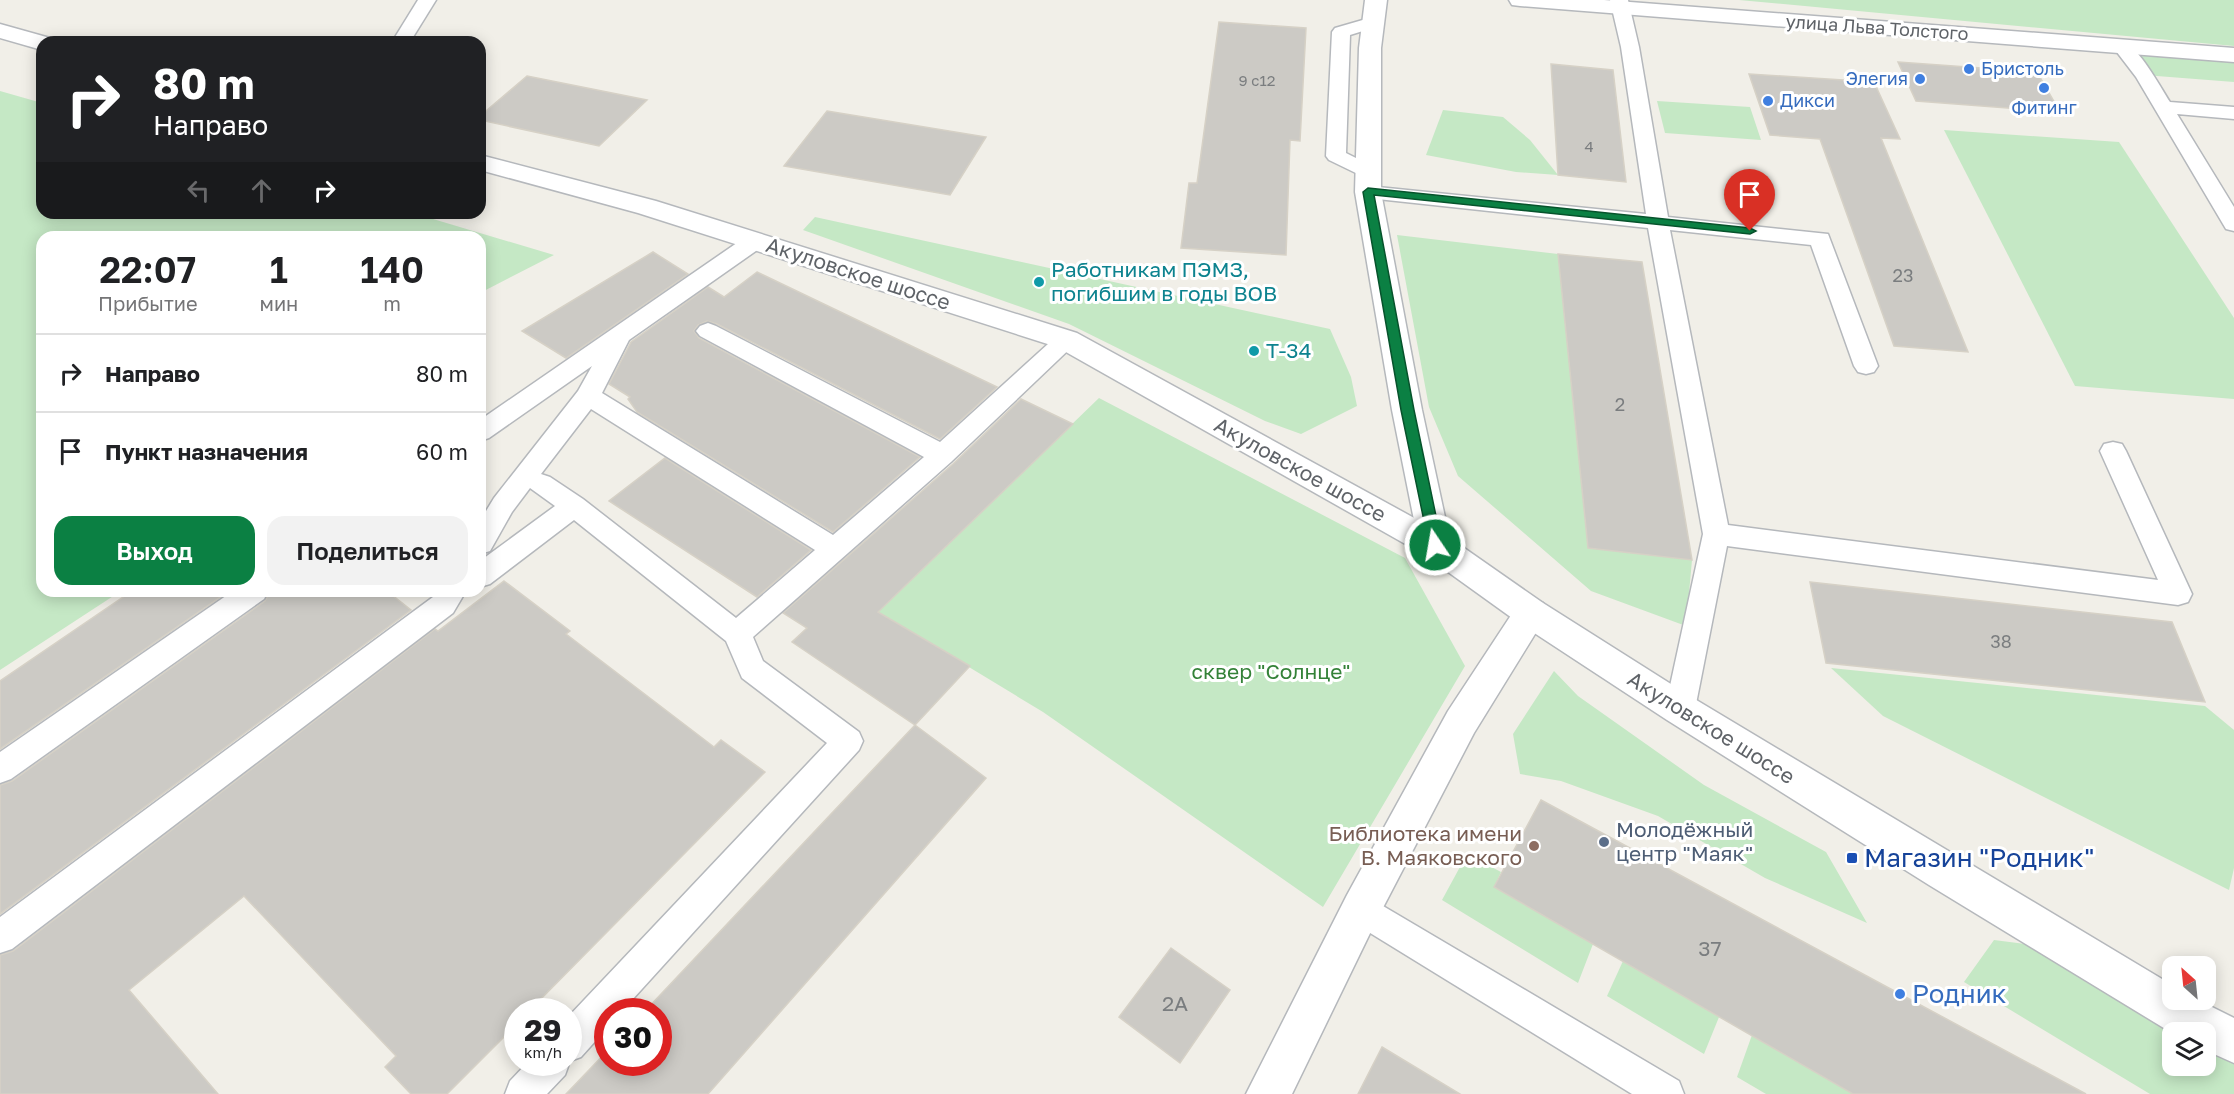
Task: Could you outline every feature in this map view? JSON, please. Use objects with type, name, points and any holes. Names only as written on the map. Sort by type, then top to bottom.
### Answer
[{"type":"street","name":"улица Льва Толстого","points":[[1520,0],[1619,4],[2234,55]]},
{"type":"street","points":[[1375,11],[1370,48],[1369,182],[1407,410],[1435,545]]},
{"type":"street","points":[[0,31],[36,41]]},
{"type":"street","name":"Акуловское шоссе","points":[[486,164],[646,207],[1067,340],[1435,545],[1531,613],[1680,709],[1943,872],[2192,1021],[2234,1041]]},
{"type":"street","points":[[1268,1094],[1361,909],[1461,722],[1531,613]]},
{"type":"lane","points":[[405,36],[427,0]]},
{"type":"lane","points":[[1619,4],[1630,47],[1658,220],[1716,534],[1680,709]]},
{"type":"lane","points":[[1375,11],[1341,32],[1330,156],[1369,182],[1820,239],[1866,366]]},
{"type":"lane","points":[[2122,47],[2144,75],[2234,224]]},
{"type":"lane","points":[[2163,107],[2234,113]]},
{"type":"lane","points":[[486,428],[620,334],[669,303],[755,241]]},
{"type":"lane","points":[[708,331],[942,455]]},
{"type":"lane","points":[[486,534],[503,505],[588,396],[620,334]]},
{"type":"lane","points":[[737,634],[942,455],[1067,340]]},
{"type":"lane","points":[[588,396],[834,549]]},
{"type":"lane","points":[[1716,534],[2178,594],[2113,450]]},
{"type":"lane","points":[[541,484],[574,506],[737,634],[752,669],[848,741],[582,1029]]},
{"type":"lane","points":[[486,572],[574,506]]},
{"type":"lane","points":[[0,769],[245,597]]},
{"type":"lane","points":[[0,937],[443,605],[448,597]]},
{"type":"lane","points":[[423,619],[453,597]]},
{"type":"lane","points":[[1361,909],[1663,1093]]},
{"type":"lane","points":[[523,1094],[539,1076]]},
{"type":"green space","points":[[1739,0],[2234,0],[2234,46]]},
{"type":"green space","points":[[2122,47],[2234,55],[2234,82],[2144,75]]},
{"type":"green space","points":[[0,91],[36,101],[36,219],[433,219],[473,231],[36,231],[36,597],[112,597],[0,670]]},
{"type":"green space","points":[[1657,101],[1750,107],[1761,140],[1665,133]]},
{"type":"green space","points":[[1443,110],[1503,117],[1530,140],[1558,175],[1516,172],[1426,155]]},
{"type":"green space","points":[[1944,130],[2119,142],[2234,318],[2234,399],[2075,386]]},
{"type":"green space","points":[[815,217],[1330,329],[1351,377],[1357,406],[1301,434],[1265,421],[1069,324],[803,230]]},
{"type":"green space","points":[[486,235],[554,255],[486,290]]},
{"type":"green space","points":[[1397,235],[1558,254],[1588,548],[1692,560],[1686,626],[1591,591],[1458,476],[1429,407]]},
{"type":"green space","name":"сквер \"Солнце\"","points":[[1099,398],[1405,558],[1465,666],[1323,907],[1043,712],[878,612]]},
{"type":"green space","points":[[1831,668],[2205,706],[2234,730],[2234,868],[2229,890],[1883,716]]},
{"type":"green space","points":[[1554,671],[1578,696],[1704,785],[1826,852],[1867,923],[1765,878],[1658,816],[1561,781],[1520,774],[1513,734]]},
{"type":"green space","points":[[1467,854],[1501,872],[1494,887],[1593,944],[1578,983],[1442,900]]},
{"type":"green space","points":[[1994,940],[2033,945],[2086,982],[2162,1023],[2162,1076],[2216,1076],[2216,1053],[2234,1064],[2234,1094],[2150,1094],[1964,982]]},
{"type":"green space","points":[[1623,961],[1719,1017],[1704,1054],[1607,996]]},
{"type":"green space","points":[[1752,1035],[1853,1094],[1766,1094],[1737,1077]]},
{"type":"building","points":[[1219,22],[1306,28],[1300,141],[1290,140],[1286,255],[1181,248],[1189,183],[1197,183]]},
{"type":"building","points":[[1898,62],[2037,72],[2060,112],[1916,101]]},
{"type":"building","points":[[1551,64],[1613,70],[1626,182],[1558,175]]},
{"type":"building","points":[[1749,74],[1874,82],[1900,139],[1881,138],[1968,352],[1894,346],[1820,139],[1770,135]]},
{"type":"building","points":[[527,76],[647,100],[599,146],[486,121],[486,111]]},
{"type":"building","points":[[827,111],[986,137],[950,195],[784,166]]},
{"type":"building","points":[[653,252],[688,274],[566,358],[522,331]]},
{"type":"building","points":[[1558,254],[1642,262],[1692,560],[1588,548]]},
{"type":"building","points":[[757,272],[997,387],[940,439],[717,324],[707,321],[698,325],[694,331],[699,338],[920,457],[833,532],[637,412],[628,399],[630,397],[609,384],[631,342],[708,287],[724,297]]},
{"type":"building","points":[[1021,399],[1073,424],[878,612],[970,666],[915,725],[792,642],[807,628],[783,613],[953,464]]},
{"type":"building","points":[[665,458],[811,550],[757,597],[609,501]]},
{"type":"building","points":[[504,581],[570,631],[566,634],[714,747],[721,740],[765,772],[542,998],[504,998],[504,1037],[447,1094],[411,1094],[385,1067],[396,1056],[244,896],[129,990],[218,1094],[0,1094],[0,955],[13,951],[435,629],[438,631],[483,597],[486,597]]},
{"type":"building","points":[[1810,582],[2172,622],[2205,702],[1826,663]]},
{"type":"building","points":[[123,597],[220,597],[0,749],[0,681]]},
{"type":"building","points":[[267,597],[395,597],[411,610],[0,914],[0,785],[12,781],[265,601]]},
{"type":"building","points":[[915,725],[986,778],[708,1094],[566,1094],[594,1065],[594,1076],[672,1076],[672,998],[657,998]]},
{"type":"building","points":[[1541,800],[2086,1094],[1853,1094],[1494,887]]},
{"type":"building","points":[[1171,948],[1230,990],[1180,1063],[1119,1017]]},
{"type":"building","points":[[1382,1047],[1460,1094],[1358,1094]]},
{"type":"place","name":"Бристоль","points":[[1969,69]]},
{"type":"place","name":"Элегия","points":[[1920,79]]},
{"type":"place","name":"Фитинг","points":[[2044,88]]},
{"type":"place","name":"Дикси","points":[[1768,101]]},
{"type":"place","name":"Работникам ПЭМЗ, погибшим в годы ВОВ","points":[[1039,282]]},
{"type":"place","name":"Т-34","points":[[1254,351]]},
{"type":"place","name":"Молодёжный центр \"Маяк\"","points":[[1604,842]]},
{"type":"place","name":"Библиотека имени В. Маяковского","points":[[1534,846]]},
{"type":"place","name":"Магазин \"Родник\"","points":[[1852,858]]},
{"type":"place","name":"Родник","points":[[1900,994]]},
{"type":"route","points":[[1435,545],[1407,410],[1368,192],[1750,231]]}]
